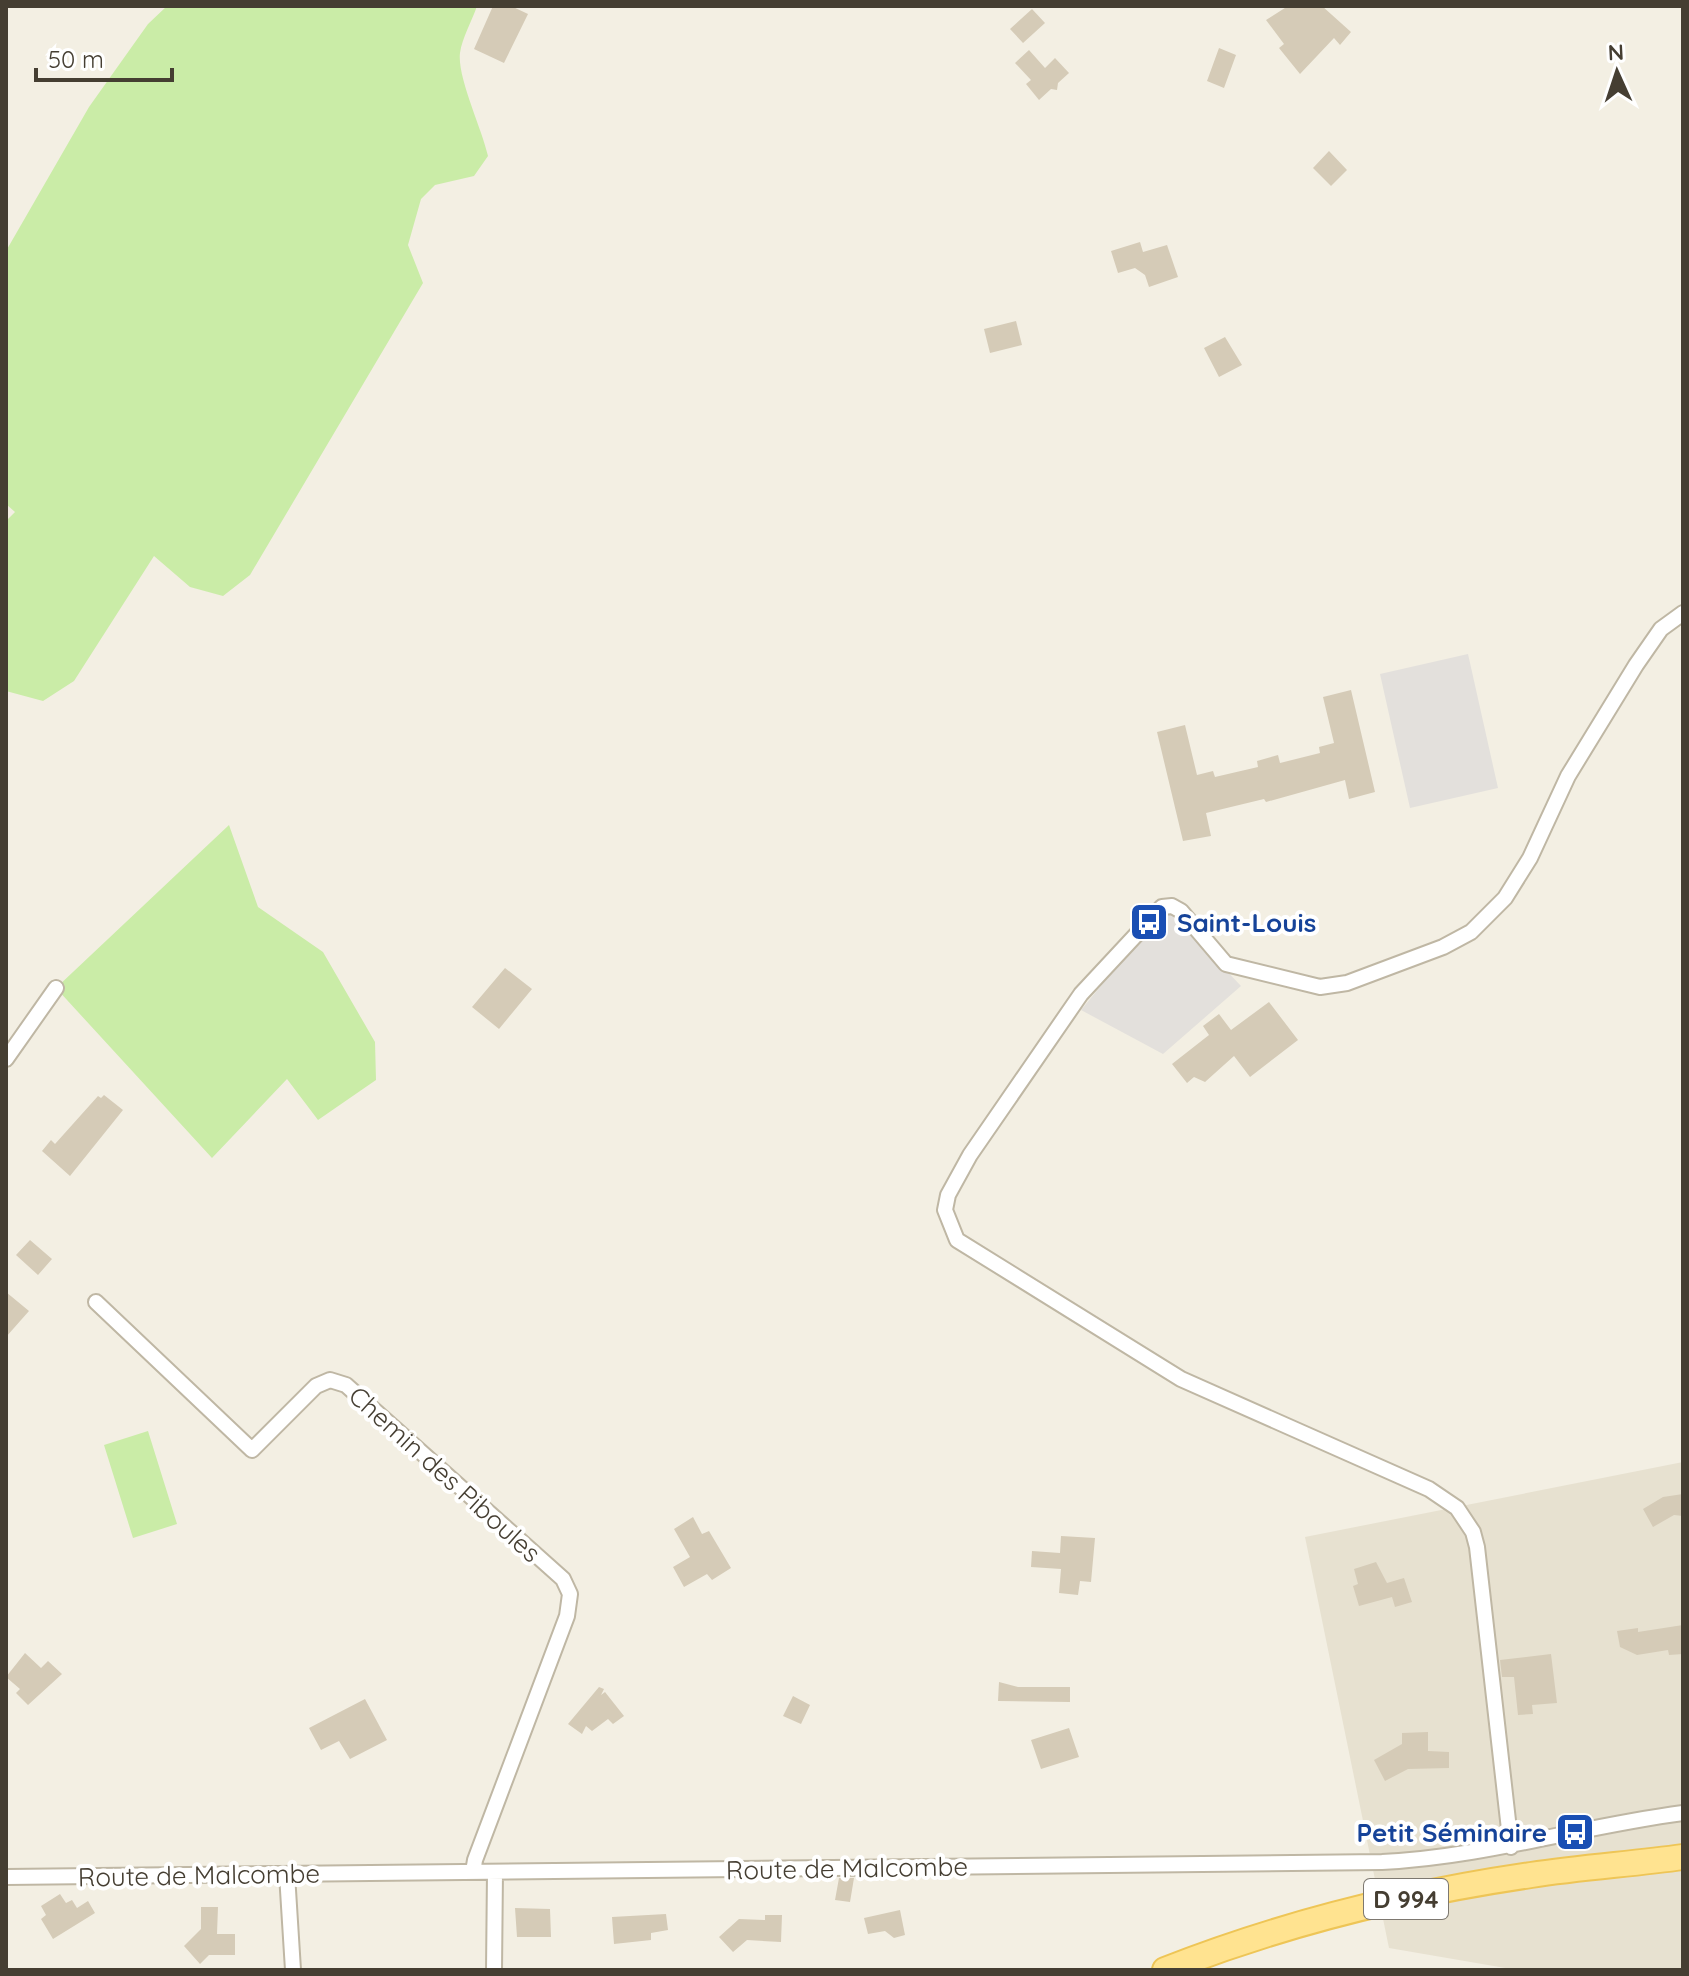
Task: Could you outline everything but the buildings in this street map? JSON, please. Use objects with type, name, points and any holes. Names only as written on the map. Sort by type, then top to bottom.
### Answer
[{"type":"main road","name":"D 994","points":[[1165,1970],[1279,1930],[1369,1907],[1528,1875],[1683,1858]]},
{"type":"street","points":[[1511,1847],[1486,1647],[1481,1567],[1473,1532],[1457,1508],[1429,1489],[1181,1379],[957,1240],[945,1210],[948,1195],[970,1155],[1045,1042],[1081,994],[1162,907],[1172,906],[1181,911],[1226,964],[1320,987],[1347,983],[1443,947],[1471,932],[1505,898],[1522,872],[1568,776],[1612,702],[1661,629],[1683,613]]},
{"type":"street","points":[[6,1059],[56,988]]},
{"type":"street","name":"Chemin des Piboules","points":[[96,1302],[252,1450],[316,1386],[330,1380],[346,1385],[563,1579],[570,1594],[567,1616],[473,1872]]},
{"type":"street","name":"Route de Malcombe","points":[[6,1877],[1382,1862],[1441,1859],[1683,1813]]},
{"type":"street","points":[[494,1970],[495,1872]]},
{"type":"street","points":[[287,1874],[293,1970]]},
{"type":"shaded area","points":[[1468,654],[1498,788],[1410,808],[1380,674]]},
{"type":"shaded area","points":[[1166,907],[1241,986],[1163,1054],[1081,1010]]},
{"type":"shaded area","points":[[1683,1462],[1683,1970],[1517,1970],[1389,1948],[1305,1537]]},
{"type":"green space","points":[[167,6],[477,6],[463,41],[460,63],[488,156],[474,176],[435,185],[421,199],[408,245],[423,283],[250,575],[223,596],[190,587],[154,556],[74,681],[43,701],[6,691],[6,521],[15,512],[6,504],[6,251],[89,107],[148,24]]},
{"type":"green space","points":[[229,825],[258,907],[323,952],[375,1042],[376,1080],[318,1120],[287,1079],[212,1158],[56,988]]},
{"type":"green space","points":[[148,1431],[177,1524],[133,1538],[104,1445]]},
{"type":"place","name":"Saint-Louis","points":[[1149,922]]},
{"type":"place","name":"Petit Séminaire","points":[[1575,1832]]}]
